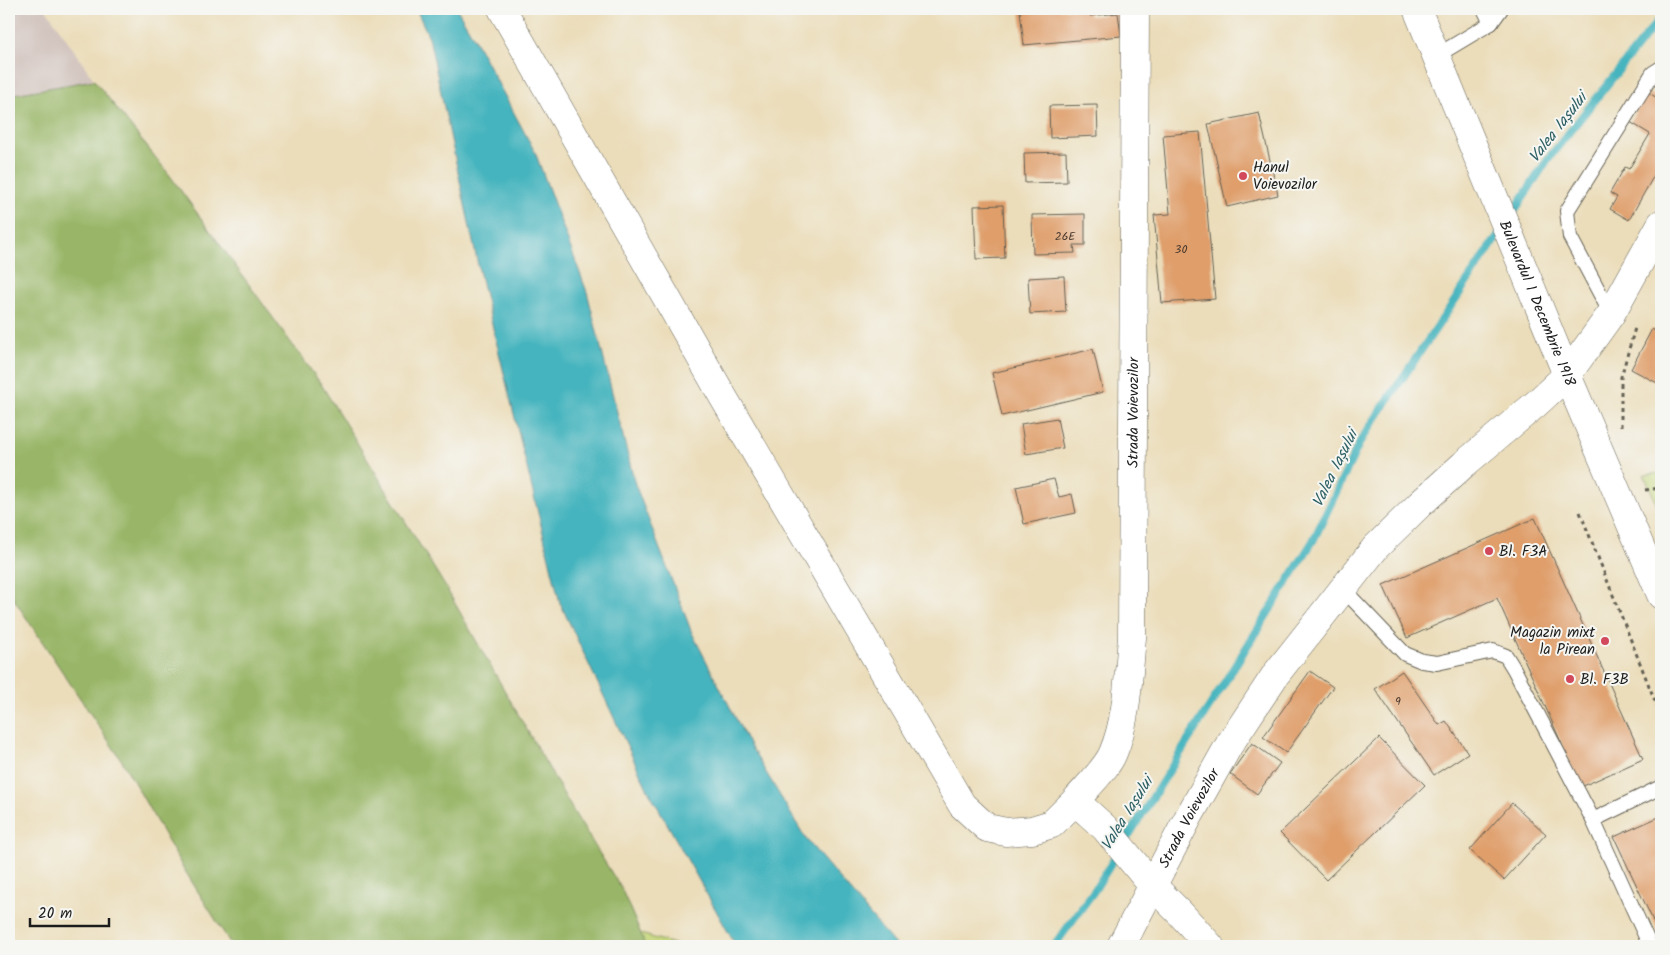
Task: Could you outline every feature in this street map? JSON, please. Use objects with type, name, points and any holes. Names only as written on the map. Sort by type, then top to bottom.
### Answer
[{"type":"street","name":"Strada Voievozilor","points":[[502,9],[722,395],[962,805],[987,828],[1006,832],[1032,830],[1052,824],[1093,781],[1113,754],[1124,718],[1132,638],[1135,9]]},
{"type":"street","name":"Bulevardul 1 Decembrie 1918","points":[[1417,9],[1567,375],[1661,596]]},
{"type":"street","name":"Strada Voievozilor","points":[[1121,946],[1188,818],[1229,745],[1276,674],[1376,548],[1463,465],[1537,403],[1567,375],[1611,314],[1661,224]]},
{"type":"street","points":[[1074,801],[1105,828],[1152,885]]},
{"type":"street","name":"Strada Voievozilor","points":[[1152,885],[1210,946]]},
{"type":"lane","points":[[1484,9],[1491,24]]},
{"type":"lane","points":[[1436,56],[1491,24],[1501,9]]},
{"type":"lane","points":[[1611,314],[1570,237],[1567,211],[1654,72],[1661,68]]},
{"type":"lane","points":[[1343,590],[1405,654],[1422,661],[1437,663],[1493,651],[1506,656],[1593,820],[1650,946]]},
{"type":"lane","points":[[1593,820],[1661,787]]},
{"type":"path","points":[[1622,431],[1620,423],[1621,377],[1638,320]]},
{"type":"path","points":[[1637,492],[1661,488]]},
{"type":"path","points":[[1580,512],[1661,716]]},
{"type":"shaded area","points":[[9,9],[46,9],[94,80],[9,95]]},
{"type":"green space","points":[[94,80],[171,177],[321,384],[445,586],[575,814],[621,888],[645,946],[232,946],[182,866],[122,761],[9,592],[9,95]]},
{"type":"green space","points":[[1661,473],[1661,513],[1644,475]]},
{"type":"green space","points":[[641,934],[680,946],[620,946]]},
{"type":"water","points":[[416,9],[457,9],[535,152],[587,292],[635,484],[692,633],[749,744],[806,839],[896,946],[736,946],[647,788],[560,603],[481,279],[429,37]]},
{"type":"building","points":[[1089,9],[1090,16],[1118,13],[1121,36],[1024,45],[1020,11]]},
{"type":"building","points":[[1647,92],[1661,100],[1661,163],[1629,220],[1610,209],[1617,197],[1610,193],[1625,167],[1629,169],[1650,134],[1630,122]]},
{"type":"building","points":[[1097,105],[1098,136],[1050,138],[1049,106]]},
{"type":"building","points":[[1259,113],[1278,195],[1227,207],[1208,124]]},
{"type":"building","points":[[1200,132],[1215,299],[1162,303],[1154,215],[1170,214],[1163,135]]},
{"type":"building","points":[[1066,152],[1067,182],[1025,183],[1024,153]]},
{"type":"building","points":[[1003,205],[1005,258],[976,259],[974,206]]},
{"type":"building","points":[[1085,214],[1085,245],[1074,245],[1075,253],[1033,254],[1032,215]]},
{"type":"building","points":[[1064,276],[1066,312],[1030,314],[1028,278]]},
{"type":"building","points":[[1652,329],[1661,335],[1661,385],[1631,369]]},
{"type":"building","points":[[1093,349],[1103,392],[1002,416],[992,373]]},
{"type":"building","points":[[1057,418],[1063,448],[1026,454],[1021,424]]},
{"type":"building","points":[[1054,479],[1059,497],[1072,494],[1076,513],[1024,524],[1016,487]]},
{"type":"building","name":"Bl. F3B","points":[[1535,518],[1643,759],[1581,787],[1497,598],[1407,638],[1383,585]]},
{"type":"building","points":[[1310,671],[1333,687],[1286,753],[1263,737]]},
{"type":"building","points":[[1402,671],[1439,725],[1446,721],[1468,753],[1434,775],[1375,689]]},
{"type":"building","points":[[1379,738],[1425,785],[1326,880],[1280,833]]},
{"type":"building","points":[[1252,743],[1280,763],[1257,794],[1230,774]]},
{"type":"building","points":[[1512,803],[1546,834],[1504,880],[1470,850]]},
{"type":"building","points":[[1661,816],[1661,938],[1614,837]]},
{"type":"waterway","name":"Valea Iașului","points":[[1509,219],[1548,159],[1661,17]]},
{"type":"waterway","name":"Valea Iașului","points":[[1054,946],[1094,891],[1313,541],[1361,440],[1502,230]]},
{"type":"place","name":"Hanul Voievozilor","points":[[1243,176]]},
{"type":"place","name":"Bl. F3A","points":[[1489,551]]},
{"type":"place","name":"Magazin mixt la Pirean","points":[[1605,641]]},
{"type":"place","name":"Bl. F3B","points":[[1570,679]]}]
